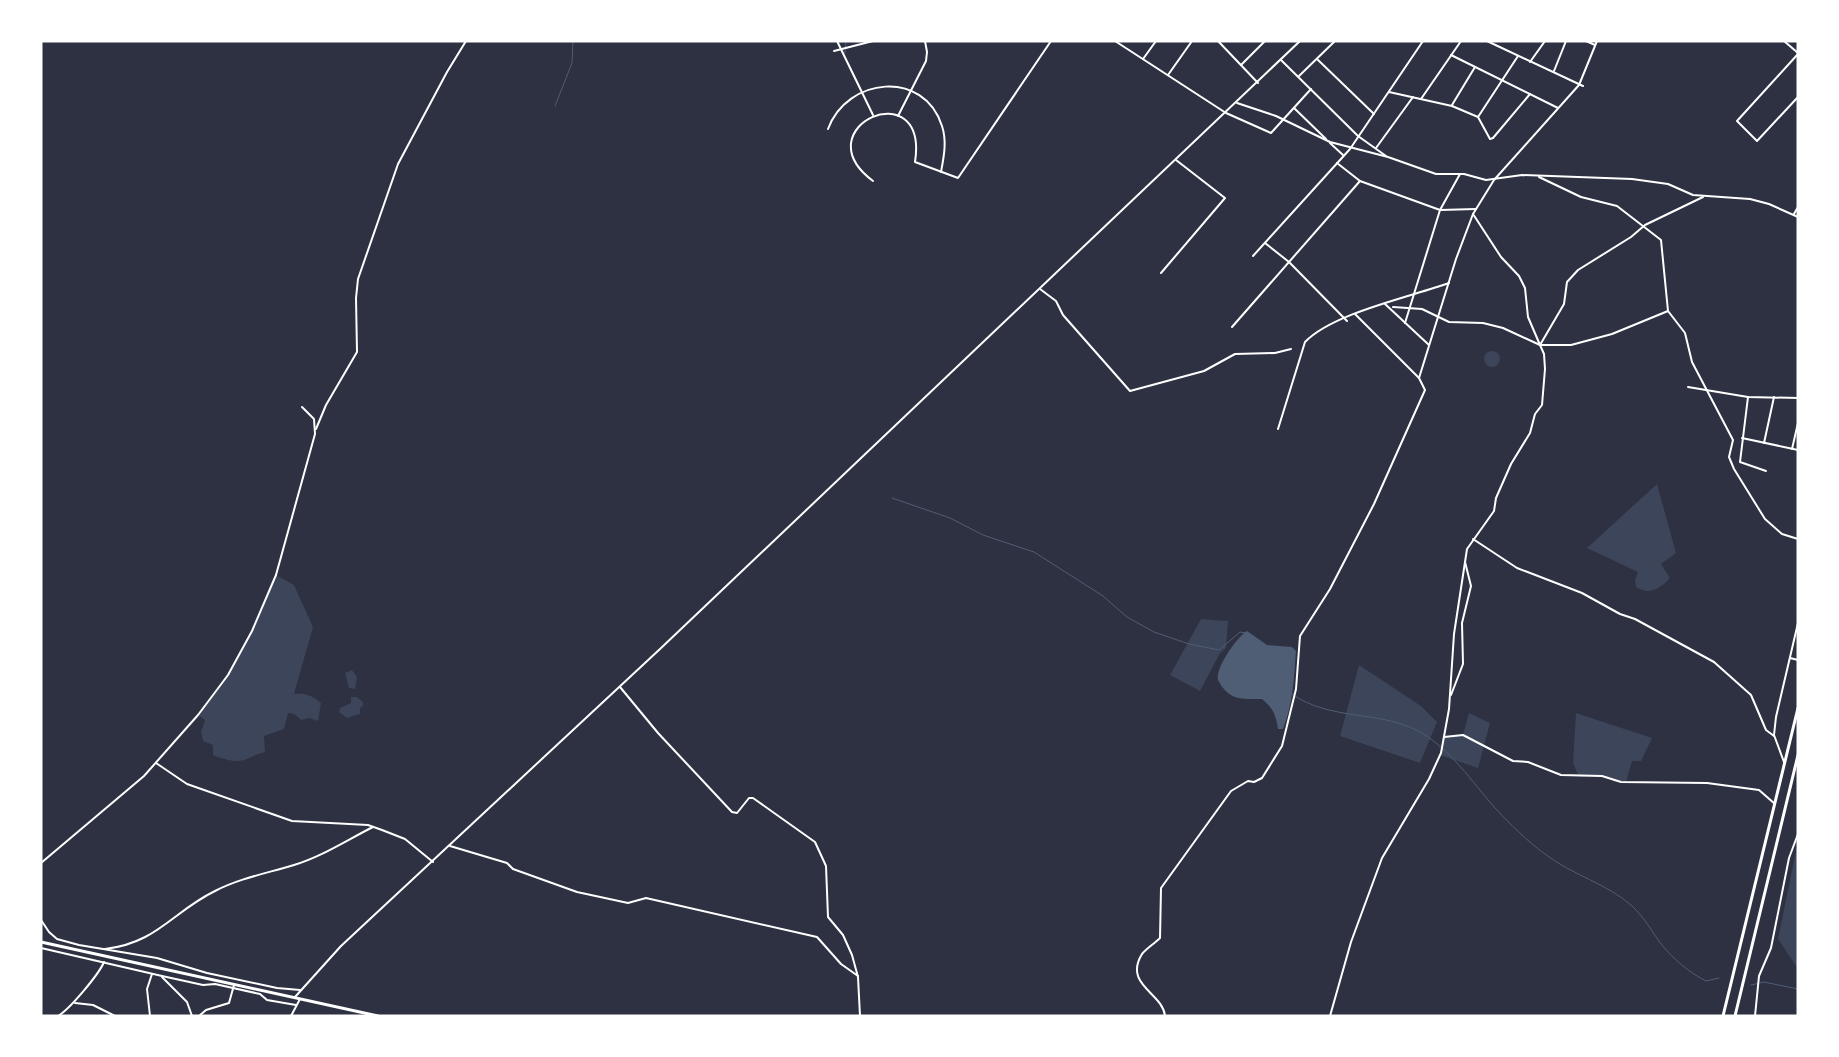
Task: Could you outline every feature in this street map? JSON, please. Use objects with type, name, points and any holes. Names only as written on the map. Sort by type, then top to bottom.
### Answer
[{"type":"highway","points":[[1723,1016],[1798,708]]},
{"type":"highway","points":[[1735,1016],[1798,755]]},
{"type":"highway","points":[[41,942],[234,986],[300,998],[378,1016]]},
{"type":"street","points":[[41,863],[143,777],[156,763],[215,694],[252,631],[276,575],[321,416],[357,352],[356,298],[358,278],[398,164],[446,72],[466,41]]},
{"type":"street","points":[[837,41],[874,115]]},
{"type":"street","points":[[834,51],[873,41]]},
{"type":"street","points":[[898,116],[912,92],[926,61],[928,52],[925,41]]},
{"type":"street","points":[[873,181],[856,165],[851,146],[860,124],[874,115],[898,116],[910,125],[914,133],[917,143],[916,162],[958,178],[1051,41]]},
{"type":"street","points":[[1115,41],[1226,113],[1271,133],[1311,89]]},
{"type":"street","points":[[1143,59],[1156,41]]},
{"type":"street","points":[[1168,75],[1192,41]]},
{"type":"street","points":[[1218,41],[1258,82]]},
{"type":"street","points":[[1222,45],[1226,41]]},
{"type":"street","points":[[1241,65],[1265,41]]},
{"type":"street","points":[[294,998],[341,946],[620,686],[1237,103],[1300,41]]},
{"type":"street","points":[[1298,77],[1335,41]]},
{"type":"street","points":[[1253,256],[1350,149],[1422,42],[1418,41]]},
{"type":"street","points":[[1421,99],[1461,41]]},
{"type":"street","points":[[1487,41],[1582,86]]},
{"type":"street","points":[[1530,62],[1545,41]]},
{"type":"street","points":[[1553,72],[1566,41]]},
{"type":"street","points":[[1586,41],[1596,46]]},
{"type":"street","points":[[1419,378],[1473,214],[1494,180],[1579,85],[1597,41]]},
{"type":"street","points":[[1784,41],[1798,53],[1737,121],[1757,141],[1798,97]]},
{"type":"street","points":[[1451,55],[1558,108]]},
{"type":"street","points":[[1478,117],[1518,56]]},
{"type":"street","points":[[1317,59],[1374,114]]},
{"type":"street","points":[[1281,60],[1358,136],[1388,157]]},
{"type":"street","points":[[1452,106],[1476,67]]},
{"type":"street","points":[[828,129],[836,112],[862,92],[874,86],[887,86],[912,92],[931,106],[942,126],[945,149],[941,172]]},
{"type":"street","points":[[1389,92],[1452,106],[1478,117],[1487,136],[1493,138],[1530,94]]},
{"type":"street","points":[[1376,148],[1413,97]]},
{"type":"street","points":[[1237,103],[1284,119],[1329,142],[1350,149],[1388,157],[1436,174],[1460,174],[1494,180],[1522,175],[1632,179],[1668,184],[1702,197],[1750,199],[1769,204],[1798,217]]},
{"type":"street","points":[[1294,108],[1344,156]]},
{"type":"street","points":[[1161,273],[1225,198],[1176,160]]},
{"type":"street","points":[[1337,163],[1360,181],[1440,210],[1476,209]]},
{"type":"street","points":[[1405,323],[1440,210],[1460,174]]},
{"type":"street","points":[[1537,176],[1572,194],[1617,206],[1661,240],[1668,311],[1685,333],[1692,362],[1733,440],[1729,457],[1734,469],[1765,519],[1782,534],[1798,538]]},
{"type":"street","points":[[1232,327],[1360,181]]},
{"type":"street","points":[[1540,345],[1561,310],[1568,282],[1575,272],[1612,246],[1630,237],[1643,226],[1702,197]]},
{"type":"street","points":[[1794,215],[1798,207]]},
{"type":"street","points":[[1330,1016],[1351,942],[1382,858],[1429,779],[1441,753],[1450,697],[1454,634],[1467,549],[1494,511],[1496,498],[1510,464],[1530,432],[1535,414],[1542,405],[1545,369],[1543,348],[1528,316],[1525,288],[1519,276],[1502,256],[1473,214]]},
{"type":"street","points":[[1265,243],[1289,262],[1348,321]]},
{"type":"street","points":[[1278,429],[1305,342],[1314,333],[1344,318],[1449,283]]},
{"type":"street","points":[[1040,289],[1056,301],[1063,315],[1130,391],[1204,371],[1235,354],[1275,353],[1292,349]]},
{"type":"street","points":[[1385,304],[1429,345]]},
{"type":"street","points":[[1393,307],[1426,310],[1438,317],[1460,323],[1490,324],[1540,345],[1571,345],[1612,334],[1668,311]]},
{"type":"street","points":[[1165,1016],[1163,1007],[1148,993],[1137,971],[1142,955],[1160,938],[1161,888],[1186,856],[1224,798],[1239,785],[1262,778],[1280,751],[1292,709],[1300,636],[1330,589],[1379,494],[1425,390],[1419,378],[1356,314]]},
{"type":"street","points":[[1688,387],[1748,397],[1798,398]]},
{"type":"street","points":[[1748,397],[1740,462],[1766,471]]},
{"type":"street","points":[[1764,443],[1774,397]]},
{"type":"street","points":[[302,407],[314,419],[315,434]]},
{"type":"street","points":[[1792,449],[1798,423]]},
{"type":"street","points":[[1742,438],[1798,450]]},
{"type":"street","points":[[1473,539],[1517,568],[1582,593],[1620,614],[1635,618],[1714,662],[1751,695],[1761,722],[1766,730],[1774,736]]},
{"type":"street","points":[[1450,697],[1463,664],[1462,623],[1471,586],[1465,560]]},
{"type":"street","points":[[1784,764],[1774,736],[1776,717],[1798,623]]},
{"type":"street","points":[[1790,658],[1798,660]]},
{"type":"street","points":[[620,686],[658,733],[732,812],[737,813],[749,798],[753,798],[814,840],[826,866],[828,917],[843,935],[858,977],[860,1016]]},
{"type":"street","points":[[1444,737],[1463,735],[1513,761],[1528,762],[1561,775],[1602,776],[1621,782],[1707,783],[1759,790],[1775,804]]},
{"type":"street","points":[[156,763],[187,784],[292,821],[373,826],[405,839],[433,862]]},
{"type":"street","points":[[105,950],[149,937],[190,904],[216,890],[248,878],[295,865],[343,844],[373,826]]},
{"type":"street","points":[[1755,1016],[1759,976],[1771,948],[1789,858],[1798,834]]},
{"type":"street","points":[[450,846],[507,863],[513,869],[577,892],[631,904],[646,898],[817,937],[840,964],[858,977]]},
{"type":"street","points":[[41,920],[48,932],[57,940],[157,958],[207,974],[300,990]]},
{"type":"street","points":[[41,948],[162,976],[234,986],[260,994],[267,1000],[296,1005]]},
{"type":"street","points":[[58,1016],[74,1002],[96,973],[101,970],[104,962]]},
{"type":"street","points":[[150,1016],[147,989],[152,974]]},
{"type":"street","points":[[162,976],[187,1002],[192,1016]]},
{"type":"street","points":[[199,1016],[206,1010],[229,1003],[234,986]]},
{"type":"street","points":[[291,1016],[300,998]]},
{"type":"street","points":[[74,1002],[93,1005],[115,1016]]},
{"type":"shaded area","points":[[1492,351],[1498,353],[1500,359],[1498,365],[1492,367],[1486,365],[1484,359],[1486,353]]},
{"type":"shaded area","points":[[1657,484],[1676,553],[1661,564],[1670,578],[1659,588],[1646,591],[1636,587],[1635,581],[1638,572],[1587,548]]},
{"type":"shaded area","points":[[276,575],[294,585],[313,627],[294,694],[308,695],[321,703],[318,721],[309,718],[301,720],[294,714],[288,713],[284,729],[264,736],[265,752],[239,761],[228,760],[213,755],[213,745],[203,741],[201,732],[205,720],[198,715],[233,665],[260,612]]},
{"type":"shaded area","points":[[1201,619],[1228,621],[1226,648],[1220,653],[1200,691],[1170,675]]},
{"type":"shaded area","points":[[1247,631],[1267,645],[1292,647],[1296,651],[1291,700],[1283,729],[1278,729],[1273,712],[1262,699],[1242,699],[1231,695],[1222,687],[1218,680],[1223,661]]},
{"type":"shaded area","points":[[1359,665],[1421,706],[1437,722],[1420,763],[1340,736]]},
{"type":"shaded area","points":[[352,670],[357,677],[355,689],[349,688],[345,673]]},
{"type":"shaded area","points":[[351,697],[357,697],[363,702],[363,706],[360,708],[360,714],[347,718],[339,712],[340,708],[351,703]]},
{"type":"shaded area","points":[[1469,713],[1490,723],[1478,768],[1440,755],[1444,737],[1463,735]]},
{"type":"shaded area","points":[[1576,713],[1652,738],[1641,761],[1632,761],[1626,782],[1616,782],[1602,776],[1579,777],[1573,763]]},
{"type":"shaded area","points":[[1798,841],[1798,969],[1778,939]]},
{"type":"waterway","points":[[555,106],[572,63],[573,41]]},
{"type":"waterway","points":[[845,53],[846,41]]},
{"type":"waterway","points":[[892,498],[950,518],[983,535],[1034,552],[1103,596],[1127,617],[1154,632],[1189,644],[1219,650],[1240,632],[1246,633]]},
{"type":"waterway","points":[[1292,694],[1322,708],[1403,724],[1430,738],[1450,756],[1495,808],[1532,844],[1567,868],[1612,892],[1632,906],[1645,920],[1666,950],[1688,970],[1706,981],[1719,978]]},
{"type":"waterway","points":[[1751,985],[1764,982],[1798,989]]}]
